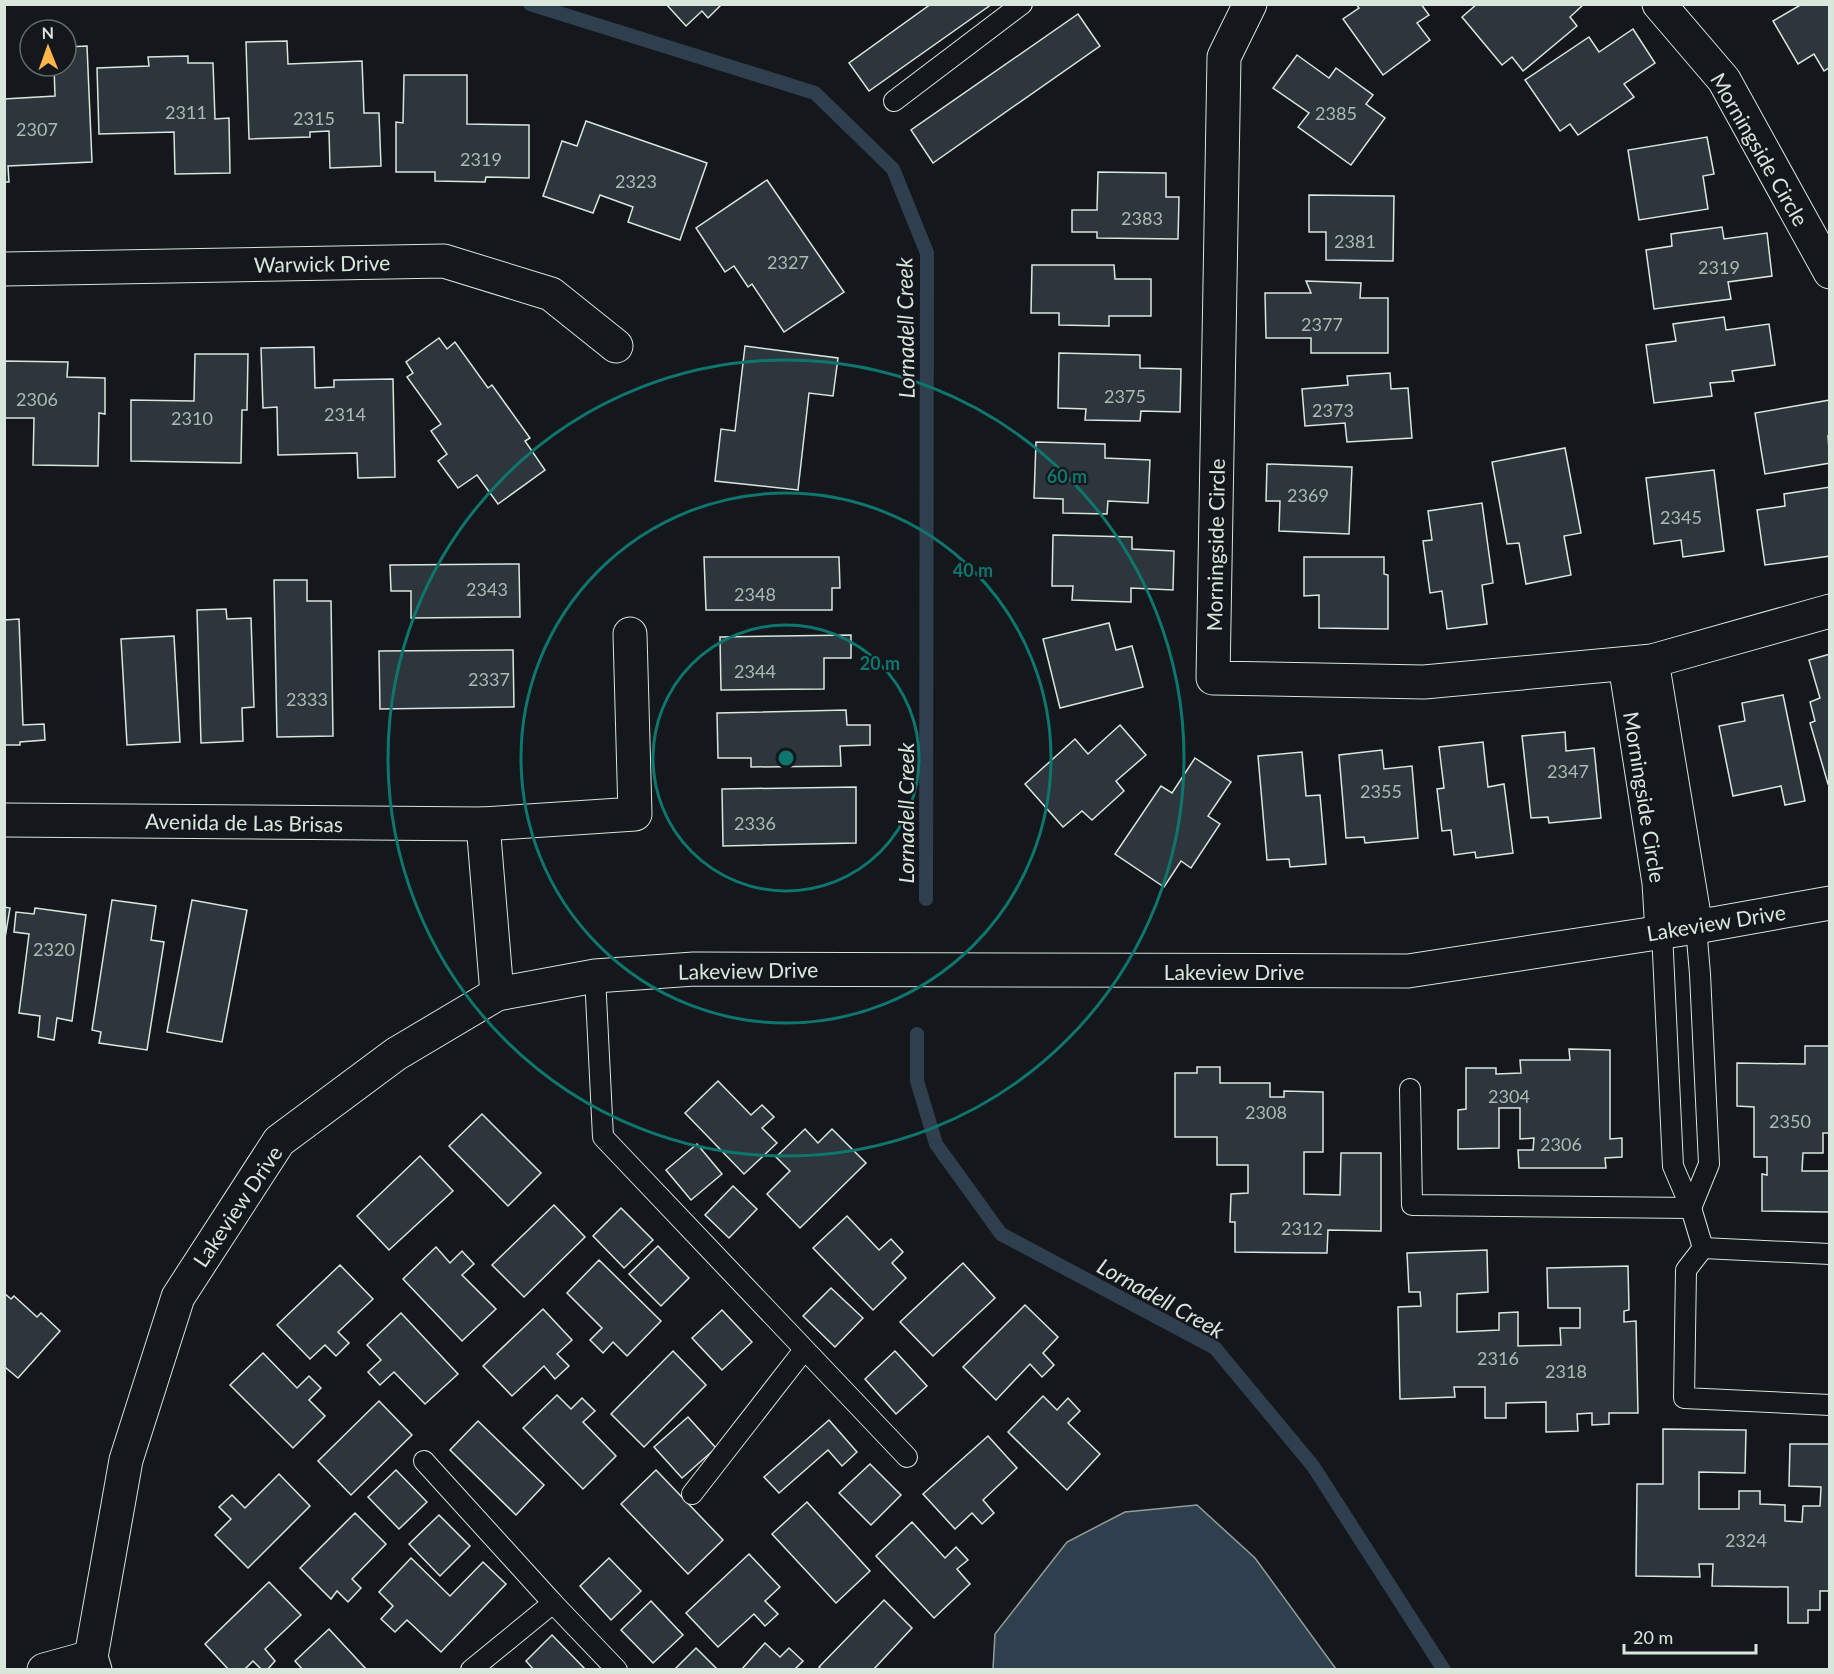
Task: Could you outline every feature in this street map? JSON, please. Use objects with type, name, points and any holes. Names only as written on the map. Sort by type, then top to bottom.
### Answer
[{"type":"street","name":"Morningside Circle","points":[[1250,4],[1224,57],[1213,678],[1424,682],[1638,662],[1830,611]]},
{"type":"street","name":"Morningside Circle","points":[[1659,4],[1724,80],[1830,272]]},
{"type":"street","name":"Warwick Drive","points":[[4,269],[444,261],[551,294],[616,346]]},
{"type":"street","name":"Avenida de Las Brisas","points":[[4,820],[483,824],[635,814],[630,634]]},
{"type":"street","name":"Morningside Circle","points":[[1638,662],[1696,927]]},
{"type":"street","name":"Morningside Circle","points":[[1638,662],[1662,932]]},
{"type":"street","points":[[483,824],[497,994]]},
{"type":"street","name":"Lakeview Drive","points":[[93,1664],[126,1460],[178,1297],[279,1141],[396,1054],[497,994],[595,976],[694,969],[1408,971],[1696,927],[1830,903]]},
{"type":"street","points":[[44,1670],[93,1664]]},
{"type":"lane","points":[[894,101],[1022,4]]},
{"type":"lane","points":[[1691,1208],[1708,1164],[1696,927]]},
{"type":"lane","points":[[1662,932],[1673,1166],[1691,1208],[1703,1248]]},
{"type":"lane","points":[[595,976],[603,1137],[906,1457]]},
{"type":"lane","points":[[1410,1089],[1412,1205],[1691,1208]]},
{"type":"lane","points":[[1703,1248],[1830,1254]]},
{"type":"lane","points":[[1703,1248],[1686,1270],[1684,1398],[1830,1405]]},
{"type":"lane","points":[[692,1494],[804,1350]]},
{"type":"lane","points":[[424,1461],[617,1670]]},
{"type":"lane","points":[[471,1670],[553,1603]]},
{"type":"water","points":[[1197,1505],[1255,1558],[1336,1669],[993,1669],[995,1634],[1067,1542],[1125,1512]]},
{"type":"building","points":[[666,4],[722,4],[708,18],[702,11],[686,26]]},
{"type":"building","points":[[931,4],[992,4],[869,91],[849,63]]},
{"type":"building","points":[[1356,4],[1421,4],[1429,15],[1417,23],[1430,40],[1383,75],[1343,19],[1359,8]]},
{"type":"building","points":[[1477,4],[1584,4],[1570,17],[1577,26],[1523,71],[1512,57],[1502,65],[1462,17]]},
{"type":"building","points":[[1802,4],[1830,4],[1830,67],[1824,71],[1814,54],[1798,64],[1773,21]]},
{"type":"building","points":[[1078,14],[1100,46],[933,163],[911,130]]},
{"type":"building","points":[[1633,29],[1655,63],[1624,84],[1634,97],[1578,135],[1570,124],[1560,131],[1525,80],[1589,37],[1599,52]]},
{"type":"building","points":[[287,41],[288,64],[362,61],[364,113],[379,113],[381,166],[330,168],[329,131],[310,132],[310,137],[249,139],[246,42]]},
{"type":"building","points":[[78,46],[87,46],[92,162],[8,166],[9,182],[4,182],[4,99],[55,96],[54,78],[78,78]]},
{"type":"building","points":[[1297,55],[1329,78],[1336,68],[1373,95],[1366,104],[1385,118],[1351,165],[1298,127],[1309,113],[1273,88]]},
{"type":"building","points":[[188,56],[188,63],[213,63],[215,119],[229,118],[230,173],[175,174],[174,132],[99,134],[97,68],[149,66],[148,57]]},
{"type":"building","points":[[404,75],[467,75],[467,124],[529,125],[529,178],[486,177],[485,182],[435,181],[435,172],[396,172],[396,122],[403,123]]},
{"type":"building","points":[[586,121],[707,163],[680,240],[628,222],[633,207],[600,195],[593,213],[543,196],[562,141],[577,146]]},
{"type":"building","points":[[1707,137],[1714,174],[1703,176],[1708,209],[1639,220],[1628,150]]},
{"type":"building","points":[[1098,172],[1166,173],[1166,197],[1179,197],[1178,239],[1097,238],[1097,232],[1072,232],[1072,210],[1097,210]]},
{"type":"building","points":[[767,180],[844,292],[784,332],[752,284],[748,287],[734,266],[725,272],[696,228]]},
{"type":"building","points":[[1309,195],[1394,196],[1393,261],[1326,260],[1326,232],[1309,232]]},
{"type":"building","points":[[1722,227],[1724,239],[1767,233],[1772,276],[1728,282],[1731,299],[1654,309],[1646,250],[1672,246],[1671,234]]},
{"type":"building","points":[[1032,265],[1114,265],[1115,279],[1151,279],[1151,316],[1109,316],[1109,326],[1059,325],[1059,313],[1031,313]]},
{"type":"building","points":[[1306,281],[1361,283],[1360,298],[1388,298],[1388,353],[1311,353],[1311,338],[1266,338],[1265,293],[1311,293]]},
{"type":"building","points":[[1724,317],[1726,330],[1769,324],[1775,365],[1732,371],[1734,381],[1710,383],[1712,396],[1654,403],[1646,345],[1676,341],[1673,324]]},
{"type":"building","points":[[439,338],[447,349],[455,342],[488,388],[492,385],[530,438],[525,441],[545,470],[498,504],[477,475],[458,488],[438,461],[447,454],[431,431],[441,424],[407,377],[413,373],[406,362]]},
{"type":"building","points":[[745,346],[838,358],[833,396],[809,393],[798,490],[715,481],[721,429],[735,431]]},
{"type":"building","points":[[314,347],[315,388],[334,387],[334,380],[393,379],[395,477],[358,478],[357,453],[278,455],[277,407],[263,408],[261,348]]},
{"type":"building","points":[[1059,353],[1140,355],[1140,368],[1181,369],[1180,412],[1141,411],[1140,421],[1085,420],[1086,409],[1058,408]]},
{"type":"building","points":[[195,354],[248,354],[247,410],[242,410],[241,463],[131,461],[131,400],[194,401]]},
{"type":"building","points":[[4,361],[68,362],[67,377],[105,378],[105,414],[99,413],[98,466],[33,465],[34,418],[4,418]]},
{"type":"building","points":[[1390,373],[1391,389],[1408,388],[1412,438],[1347,442],[1345,423],[1305,426],[1302,389],[1348,385],[1347,376]]},
{"type":"building","points":[[1830,400],[1830,436],[1828,436],[1830,463],[1765,474],[1755,413]]},
{"type":"building","points":[[1036,442],[1105,444],[1105,458],[1150,460],[1148,503],[1108,501],[1107,514],[1063,513],[1063,499],[1034,498]]},
{"type":"building","points":[[1565,448],[1581,533],[1564,536],[1571,575],[1526,584],[1519,543],[1507,544],[1492,462]]},
{"type":"building","points":[[1267,464],[1352,467],[1349,534],[1279,531],[1280,501],[1266,501]]},
{"type":"building","points":[[1714,470],[1724,551],[1683,557],[1681,540],[1654,544],[1646,478]]},
{"type":"building","points":[[1830,487],[1830,556],[1765,565],[1757,510],[1785,506],[1784,494]]},
{"type":"building","points":[[1482,503],[1493,583],[1482,585],[1487,624],[1447,629],[1442,591],[1430,593],[1423,541],[1432,540],[1428,511]]},
{"type":"building","points":[[1053,535],[1132,537],[1132,549],[1174,551],[1173,590],[1131,588],[1131,602],[1072,600],[1073,586],[1052,586]]},
{"type":"building","points":[[704,557],[839,557],[840,588],[832,588],[832,610],[706,610]]},
{"type":"building","points":[[1304,557],[1384,557],[1384,574],[1388,575],[1388,629],[1319,628],[1319,595],[1304,596]]},
{"type":"building","points":[[519,564],[520,617],[411,618],[411,591],[391,591],[390,565]]},
{"type":"building","points":[[274,580],[307,580],[307,601],[331,601],[333,736],[277,737]]},
{"type":"building","points":[[226,609],[227,619],[251,618],[254,707],[242,708],[243,741],[201,743],[197,610]]},
{"type":"building","points":[[19,619],[23,725],[44,724],[45,740],[20,742],[20,745],[4,745],[4,620]]},
{"type":"building","points":[[1109,623],[1116,650],[1132,646],[1143,687],[1060,708],[1043,639]]},
{"type":"building","points":[[851,635],[851,658],[824,658],[824,689],[721,690],[720,637]]},
{"type":"building","points":[[174,636],[180,742],[127,745],[121,639]]},
{"type":"building","points":[[513,650],[514,707],[380,709],[379,651]]},
{"type":"building","points":[[1830,654],[1830,784],[1828,784],[1810,723],[1815,721],[1810,702],[1820,698],[1809,660]]},
{"type":"building","points":[[1783,695],[1805,801],[1785,805],[1781,786],[1733,796],[1719,726],[1745,721],[1742,703]]},
{"type":"building","points":[[846,710],[847,725],[870,725],[870,745],[840,746],[841,766],[751,767],[751,758],[718,758],[717,713]]},
{"type":"building","points":[[1120,725],[1146,755],[1116,781],[1124,791],[1092,820],[1082,811],[1063,827],[1025,784],[1075,739],[1088,754]]},
{"type":"building","points":[[1565,732],[1566,751],[1594,748],[1601,818],[1549,823],[1548,817],[1531,818],[1522,736]]},
{"type":"building","points":[[1483,742],[1488,787],[1504,784],[1513,853],[1476,858],[1475,852],[1454,855],[1451,830],[1442,831],[1437,789],[1444,788],[1439,747]]},
{"type":"building","points":[[1382,750],[1384,769],[1412,766],[1418,838],[1365,843],[1364,837],[1346,838],[1339,755]]},
{"type":"building","points":[[1302,752],[1306,796],[1320,795],[1326,864],[1290,867],[1289,859],[1267,860],[1258,756]]},
{"type":"building","points":[[1195,758],[1231,782],[1208,816],[1220,824],[1191,868],[1181,861],[1164,887],[1115,854],[1161,786],[1172,793]]},
{"type":"building","points":[[856,787],[856,843],[723,846],[722,789]]},
{"type":"building","points":[[112,900],[156,906],[151,940],[164,942],[147,1050],[99,1043],[101,1032],[92,1030]]},
{"type":"building","points":[[192,900],[247,910],[222,1042],[167,1032]]},
{"type":"building","points":[[4,907],[10,908],[4,944]]},
{"type":"building","points":[[35,908],[86,915],[72,1021],[57,1018],[54,1040],[38,1037],[40,1016],[19,1013],[29,934],[14,932],[16,912],[34,914]]},
{"type":"building","points":[[1805,1046],[1830,1046],[1830,1133],[1823,1133],[1823,1153],[1803,1153],[1802,1171],[1830,1171],[1830,1212],[1762,1211],[1762,1174],[1767,1175],[1767,1157],[1754,1157],[1754,1107],[1737,1106],[1737,1063],[1805,1064]]},
{"type":"building","points":[[1569,1049],[1610,1050],[1610,1139],[1622,1138],[1622,1157],[1605,1158],[1606,1168],[1519,1168],[1518,1150],[1533,1150],[1534,1138],[1520,1139],[1520,1108],[1499,1108],[1499,1148],[1458,1149],[1458,1110],[1466,1109],[1466,1068],[1496,1068],[1496,1074],[1521,1073],[1520,1060],[1570,1060]]},
{"type":"building","points":[[1197,1067],[1220,1067],[1220,1083],[1270,1083],[1270,1097],[1284,1097],[1284,1091],[1323,1092],[1323,1152],[1304,1152],[1304,1194],[1340,1195],[1341,1153],[1381,1153],[1381,1231],[1328,1230],[1327,1253],[1235,1252],[1235,1222],[1230,1222],[1231,1194],[1248,1193],[1248,1165],[1217,1165],[1217,1137],[1175,1137],[1175,1073],[1197,1073]]},
{"type":"building","points":[[718,1081],[751,1115],[762,1105],[774,1117],[762,1128],[777,1143],[744,1174],[685,1113]]},
{"type":"building","points":[[482,1114],[541,1173],[508,1206],[449,1146]]},
{"type":"building","points":[[805,1129],[818,1143],[832,1129],[866,1163],[800,1228],[767,1194],[790,1171],[776,1157]]},
{"type":"building","points":[[697,1144],[722,1174],[691,1200],[666,1170]]},
{"type":"building","points":[[420,1156],[453,1191],[389,1250],[357,1216]]},
{"type":"building","points":[[733,1186],[757,1209],[729,1238],[705,1215]]},
{"type":"building","points":[[554,1205],[585,1237],[524,1297],[492,1265]]},
{"type":"building","points":[[621,1208],[653,1240],[624,1268],[593,1236]]},
{"type":"building","points":[[847,1216],[879,1250],[891,1239],[903,1252],[892,1263],[906,1278],[873,1310],[813,1248]]},
{"type":"building","points":[[658,1246],[689,1278],[661,1306],[629,1274]]},
{"type":"building","points":[[436,1247],[450,1263],[462,1251],[474,1264],[462,1275],[496,1309],[462,1341],[403,1279]]},
{"type":"building","points":[[1487,1250],[1488,1292],[1457,1294],[1457,1332],[1499,1330],[1499,1313],[1518,1312],[1518,1346],[1561,1345],[1560,1328],[1580,1328],[1580,1308],[1548,1308],[1547,1268],[1628,1266],[1629,1310],[1624,1311],[1624,1322],[1636,1321],[1638,1413],[1609,1413],[1609,1424],[1592,1425],[1592,1413],[1577,1414],[1578,1431],[1546,1432],[1546,1402],[1506,1403],[1506,1418],[1485,1418],[1485,1387],[1454,1387],[1455,1397],[1400,1399],[1398,1307],[1421,1306],[1420,1292],[1409,1292],[1407,1253]]},
{"type":"building","points":[[599,1260],[661,1321],[627,1356],[613,1342],[603,1353],[590,1340],[602,1328],[567,1293]]},
{"type":"building","points":[[963,1263],[995,1298],[933,1356],[900,1322]]},
{"type":"building","points":[[340,1265],[373,1299],[338,1332],[349,1343],[336,1356],[325,1345],[310,1359],[277,1325]]},
{"type":"building","points":[[831,1288],[863,1318],[835,1347],[803,1316]]},
{"type":"building","points":[[4,1293],[11,1299],[14,1296],[37,1317],[41,1313],[60,1331],[18,1378],[6,1368],[4,1370]]},
{"type":"building","points":[[1025,1305],[1058,1337],[1043,1353],[1054,1365],[1042,1377],[1030,1364],[996,1400],[963,1367]]},
{"type":"building","points":[[543,1309],[572,1340],[557,1354],[569,1366],[555,1379],[544,1366],[512,1396],[483,1366]]},
{"type":"building","points":[[722,1310],[752,1342],[722,1370],[692,1338]]},
{"type":"building","points":[[401,1313],[458,1374],[425,1404],[394,1372],[380,1385],[368,1372],[381,1360],[367,1345]]},
{"type":"building","points":[[673,1351],[706,1385],[644,1447],[611,1414]]},
{"type":"building","points":[[895,1351],[927,1386],[896,1414],[865,1379]]},
{"type":"building","points":[[263,1353],[297,1388],[309,1376],[321,1388],[309,1400],[325,1416],[293,1448],[230,1385]]},
{"type":"building","points":[[557,1395],[571,1409],[582,1398],[595,1411],[583,1422],[616,1456],[583,1489],[523,1428]]},
{"type":"building","points":[[1043,1396],[1057,1410],[1068,1398],[1080,1411],[1068,1423],[1100,1454],[1067,1490],[1008,1432]]},
{"type":"building","points":[[379,1401],[412,1435],[351,1495],[318,1461]]},
{"type":"building","points":[[688,1417],[716,1448],[682,1478],[654,1447]]},
{"type":"building","points":[[829,1420],[857,1452],[842,1466],[828,1450],[779,1493],[764,1477]]},
{"type":"building","points":[[478,1421],[544,1485],[516,1515],[450,1450]]},
{"type":"building","points":[[1663,1429],[1746,1430],[1745,1473],[1699,1472],[1699,1509],[1739,1509],[1739,1491],[1760,1491],[1760,1504],[1785,1505],[1785,1521],[1802,1522],[1803,1506],[1820,1506],[1821,1487],[1789,1486],[1790,1444],[1830,1444],[1830,1591],[1820,1591],[1820,1610],[1808,1610],[1808,1623],[1788,1623],[1788,1587],[1712,1586],[1713,1564],[1699,1564],[1700,1577],[1636,1576],[1637,1484],[1663,1484]]},
{"type":"building","points":[[988,1436],[1017,1468],[983,1500],[994,1513],[982,1524],[972,1513],[955,1529],[923,1494]]},
{"type":"building","points":[[870,1464],[901,1495],[871,1525],[839,1493]]},
{"type":"building","points":[[396,1470],[427,1502],[399,1529],[368,1497]]},
{"type":"building","points":[[656,1470],[723,1540],[688,1574],[621,1504]]},
{"type":"building","points":[[279,1474],[310,1506],[248,1568],[215,1535],[231,1519],[219,1507],[232,1495],[245,1508]]},
{"type":"building","points":[[807,1502],[870,1571],[836,1603],[772,1534]]},
{"type":"building","points":[[355,1513],[386,1544],[352,1579],[361,1588],[348,1602],[337,1591],[331,1599],[300,1568]]},
{"type":"building","points":[[439,1515],[470,1546],[440,1576],[409,1544]]},
{"type":"building","points":[[912,1522],[945,1558],[956,1547],[968,1560],[957,1569],[970,1584],[934,1618],[876,1556]]},
{"type":"building","points":[[749,1554],[780,1587],[765,1601],[778,1614],[765,1626],[754,1614],[718,1647],[686,1613]]},
{"type":"building","points":[[411,1558],[450,1596],[483,1562],[506,1584],[441,1652],[407,1620],[395,1632],[381,1619],[393,1606],[379,1592]]},
{"type":"building","points":[[609,1558],[641,1591],[611,1620],[580,1586]]},
{"type":"building","points":[[269,1582],[301,1615],[265,1649],[275,1661],[267,1670],[262,1670],[253,1661],[244,1670],[229,1670],[205,1644]]},
{"type":"building","points":[[884,1600],[912,1628],[873,1670],[822,1670],[819,1667]]},
{"type":"building","points":[[651,1601],[683,1635],[653,1663],[621,1630]]},
{"type":"building","points":[[329,1629],[367,1670],[303,1670],[295,1661]]},
{"type":"building","points":[[552,1635],[585,1669],[534,1670],[526,1661]]},
{"type":"building","points":[[765,1643],[780,1657],[789,1648],[803,1661],[794,1670],[741,1670]]},
{"type":"building","points":[[696,1648],[718,1670],[674,1670]]},
{"type":"waterway","name":"Lornadell Creek","points":[[530,4],[815,93],[893,169],[927,253],[926,899]]},
{"type":"waterway","name":"Lornadell Creek","points":[[917,1034],[917,1081],[936,1144],[1001,1234],[1215,1348],[1313,1466],[1444,1670]]}]
